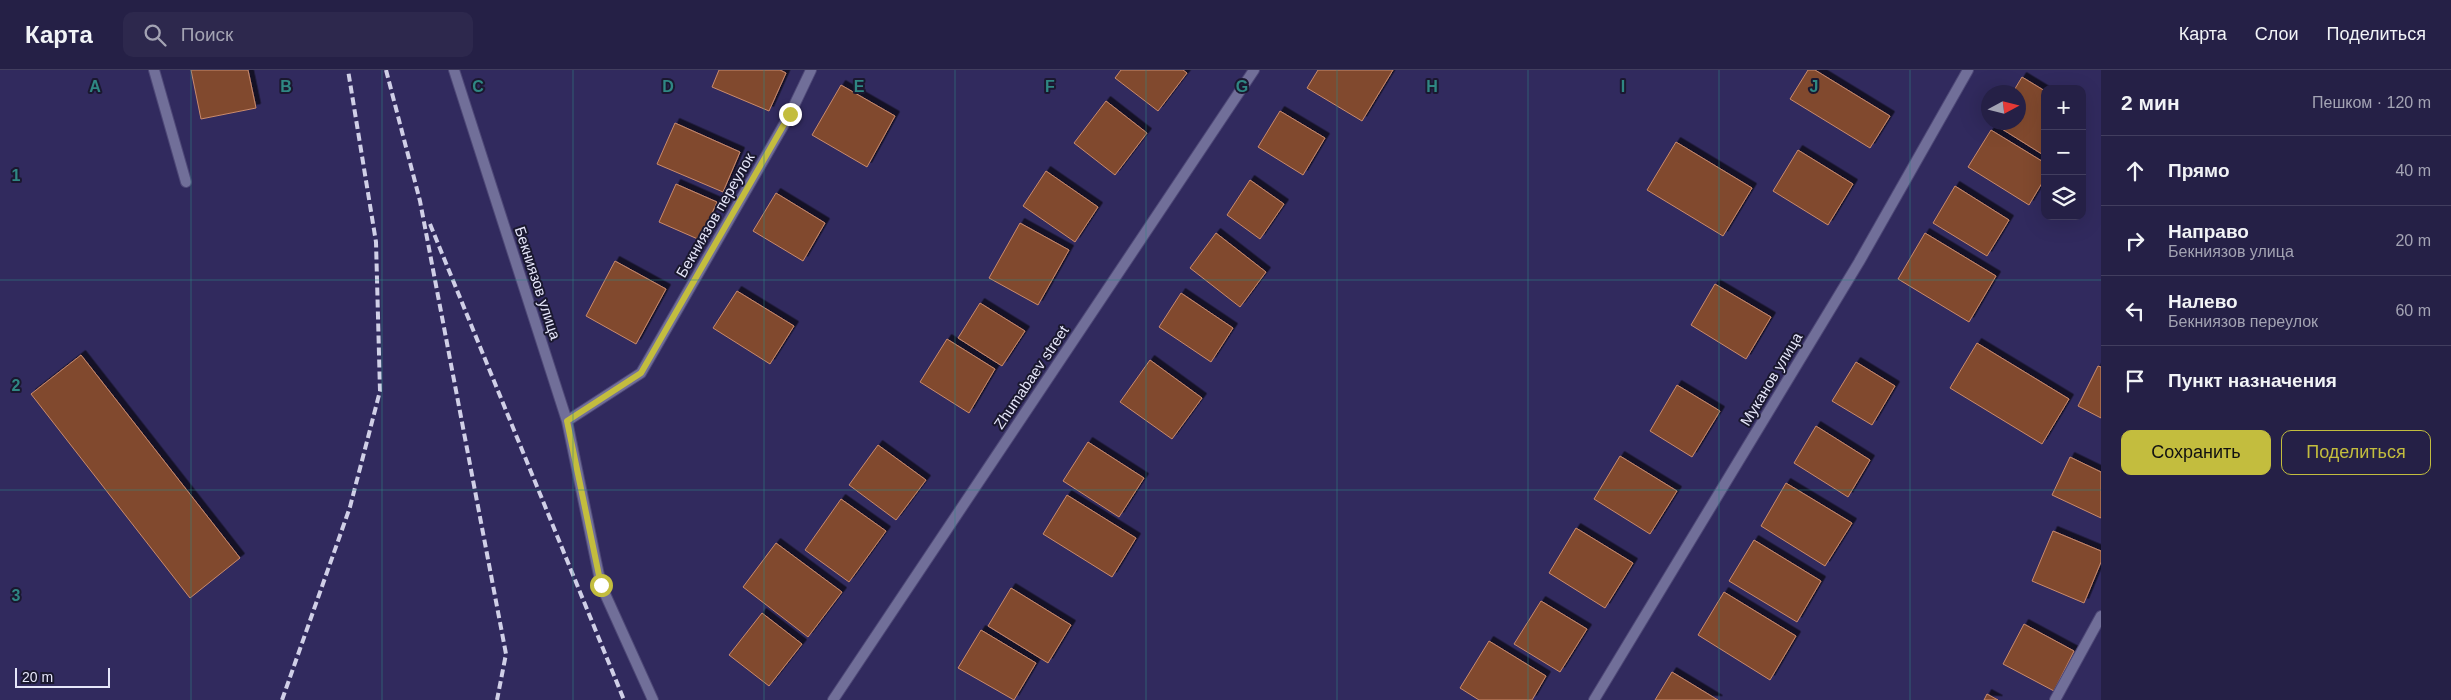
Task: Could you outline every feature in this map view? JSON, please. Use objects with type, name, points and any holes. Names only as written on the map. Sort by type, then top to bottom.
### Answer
[{"type":"street","points":[[154,70],[186,182]]},
{"type":"street","name":"Бекниязов улица","points":[[454,70],[567,421],[601,585],[653,700]]},
{"type":"street","name":"Бекниязов переулок","points":[[567,421],[641,373],[790,114],[811,70]]},
{"type":"street","name":"Zhumabaev street","points":[[833,700],[1254,70]]},
{"type":"street","name":"Муканов улица","points":[[1594,700],[1859,262],[1968,70]]},
{"type":"street","points":[[2056,700],[2101,616]]},
{"type":"building","points":[[191,70],[248,70],[256,108],[201,119]]},
{"type":"building","points":[[719,70],[780,70],[786,73],[769,111],[712,87]]},
{"type":"building","points":[[1121,70],[1183,70],[1187,73],[1158,111],[1115,78]]},
{"type":"building","points":[[1318,70],[1393,70],[1362,121],[1307,88]]},
{"type":"building","points":[[1808,70],[1815,70],[1890,116],[1870,148],[1790,99]]},
{"type":"building","points":[[2022,77],[2041,89],[2041,153],[2004,130],[2026,130],[2026,85],[2017,85]]},
{"type":"building","points":[[841,85],[895,116],[867,167],[812,135]]},
{"type":"building","points":[[1106,101],[1147,133],[1115,175],[1074,143]]},
{"type":"building","points":[[1280,111],[1325,138],[1303,175],[1258,147]]},
{"type":"building","points":[[675,123],[740,152],[723,192],[657,164]]},
{"type":"building","points":[[1991,130],[2041,161],[2041,185],[2029,205],[1968,167]]},
{"type":"building","points":[[1676,142],[1752,188],[1723,236],[1647,190]]},
{"type":"building","points":[[1798,150],[1853,184],[1828,225],[1773,191]]},
{"type":"building","points":[[1046,171],[1098,207],[1075,242],[1023,206]]},
{"type":"building","points":[[1250,180],[1284,204],[1260,239],[1227,215]]},
{"type":"building","points":[[676,184],[717,202],[700,240],[659,222]]},
{"type":"building","points":[[1955,186],[2009,220],[1987,256],[1933,223]]},
{"type":"building","points":[[776,193],[825,223],[803,261],[753,231]]},
{"type":"building","points":[[1020,223],[1069,250],[1038,305],[989,278]]},
{"type":"building","points":[[1216,233],[1266,272],[1240,307],[1190,268]]},
{"type":"building","points":[[1925,233],[1996,276],[1969,322],[1898,279]]},
{"type":"building","points":[[615,261],[666,289],[636,344],[586,316]]},
{"type":"building","points":[[1715,284],[1771,317],[1746,359],[1691,325]]},
{"type":"building","points":[[737,291],[794,326],[770,364],[713,328]]},
{"type":"building","points":[[1181,293],[1233,328],[1211,362],[1159,327]]},
{"type":"building","points":[[980,303],[1025,331],[1002,366],[958,338]]},
{"type":"building","points":[[947,339],[995,369],[969,413],[920,382]]},
{"type":"building","points":[[1977,343],[2069,399],[2042,444],[1950,388]]},
{"type":"building","points":[[81,355],[240,558],[190,598],[31,394]]},
{"type":"building","points":[[1150,360],[1202,398],[1172,439],[1120,402]]},
{"type":"building","points":[[1856,362],[1895,386],[1872,425],[1832,401]]},
{"type":"building","points":[[2098,366],[2101,367],[2101,418],[2078,406]]},
{"type":"building","points":[[1677,385],[1720,411],[1692,457],[1650,431]]},
{"type":"building","points":[[1816,426],[1870,460],[1848,497],[1794,463]]},
{"type":"building","points":[[1088,442],[1144,478],[1119,517],[1063,481]]},
{"type":"building","points":[[878,445],[926,480],[896,520],[849,485]]},
{"type":"building","points":[[1620,456],[1677,491],[1650,534],[1594,499]]},
{"type":"building","points":[[2070,457],[2101,472],[2101,518],[2052,495]]},
{"type":"building","points":[[1786,483],[1852,523],[1825,566],[1761,526]]},
{"type":"building","points":[[1067,495],[1136,538],[1112,577],[1043,534]]},
{"type":"building","points":[[841,499],[886,531],[849,582],[805,550]]},
{"type":"building","points":[[1576,528],[1633,563],[1605,608],[1549,573]]},
{"type":"building","points":[[2053,531],[2101,551],[2101,562],[2084,603],[2032,581]]},
{"type":"building","points":[[1754,540],[1821,581],[1797,622],[1729,581]]},
{"type":"building","points":[[776,543],[842,592],[808,637],[743,587]]},
{"type":"building","points":[[1011,588],[1071,625],[1048,663],[988,626]]},
{"type":"building","points":[[1724,592],[1796,636],[1770,680],[1698,635]]},
{"type":"building","points":[[1541,601],[1587,629],[1560,672],[1514,644]]},
{"type":"building","points":[[762,613],[802,644],[769,686],[729,655]]},
{"type":"building","points":[[2024,624],[2074,651],[2054,691],[2003,664]]},
{"type":"building","points":[[981,630],[1036,663],[1014,700],[958,668]]},
{"type":"building","points":[[1489,641],[1546,676],[1532,700],[1479,700],[1460,688]]},
{"type":"building","points":[[1672,672],[1718,700],[1655,700]]},
{"type":"building","points":[[1987,694],[1998,700],[1984,700]]},
{"type":"railway","points":[[282,700],[350,507],[380,391],[376,242],[348,70]]},
{"type":"railway","points":[[386,70],[420,201],[506,654],[497,700]]},
{"type":"railway","points":[[430,224],[624,700]]},
{"type":"route","points":[[601,585],[567,421],[641,373],[790,114]]}]
